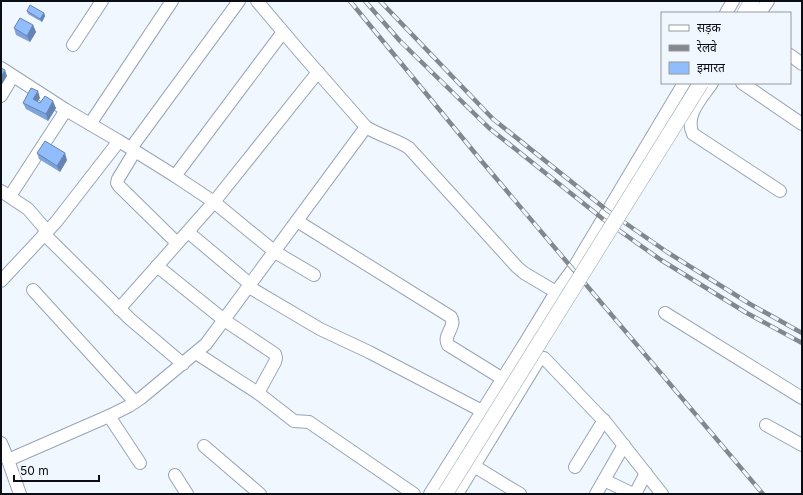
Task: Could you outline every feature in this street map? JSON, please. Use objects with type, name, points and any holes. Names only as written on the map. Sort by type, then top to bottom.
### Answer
[{"type":"main road","points":[[746,12],[752,1]]},
{"type":"main road","points":[[445,494],[700,84]]},
{"type":"street","points":[[73,45],[102,1]]},
{"type":"street","points":[[90,124],[172,1]]},
{"type":"street","points":[[177,244],[119,186],[117,183],[118,179],[133,150],[239,1]]},
{"type":"street","points":[[257,1],[366,127],[374,132],[401,142],[409,148],[517,268],[556,292]]},
{"type":"street","points":[[727,12],[733,1]]},
{"type":"street","points":[[761,12],[768,1]]},
{"type":"street","points":[[175,176],[283,32]]},
{"type":"street","points":[[791,56],[802,64]]},
{"type":"street","points":[[1,68],[66,110],[175,176],[214,202],[275,252],[314,275]]},
{"type":"street","points":[[119,309],[214,202],[318,72]]},
{"type":"street","points":[[1,96],[13,76]]},
{"type":"street","points":[[430,494],[556,292],[573,269],[683,84]]},
{"type":"street","points":[[711,84],[692,112],[690,121],[693,134],[780,191]]},
{"type":"street","points":[[743,84],[802,124]]},
{"type":"street","points":[[66,110],[5,194],[28,208],[46,232],[119,309],[183,364]]},
{"type":"street","points":[[8,460],[109,416],[135,402],[206,344],[366,127]]},
{"type":"street","points":[[1,281],[56,222],[118,141]]},
{"type":"street","points":[[297,221],[451,317],[453,324],[446,338],[448,345],[503,379]]},
{"type":"street","points":[[188,232],[250,286],[315,326],[369,352],[482,411]]},
{"type":"street","points":[[157,266],[224,320],[275,354],[275,362],[258,393]]},
{"type":"street","points":[[32,290],[135,402]]},
{"type":"street","points":[[666,313],[802,398]]},
{"type":"street","points":[[196,353],[258,393],[294,421],[309,422],[414,494]]},
{"type":"street","points":[[457,494],[541,358],[546,359],[604,420],[662,494]]},
{"type":"street","points":[[109,416],[140,463]]},
{"type":"street","points":[[575,467],[604,420]]},
{"type":"street","points":[[766,425],[802,445]]},
{"type":"street","points":[[1,443],[20,494]]},
{"type":"street","points":[[596,494],[624,445]]},
{"type":"street","points":[[204,446],[260,494]]},
{"type":"street","points":[[474,466],[520,494]]},
{"type":"street","points":[[604,480],[634,494],[646,473]]},
{"type":"street","points":[[175,475],[187,494]]},
{"type":"building","points":[[30,5],[44,13],[40,19],[27,11]]},
{"type":"building","points":[[20,18],[33,25],[27,36],[14,28]]},
{"type":"building","points":[[1,68],[5,70],[1,77]]},
{"type":"building","points":[[31,88],[38,91],[33,99],[40,103],[45,96],[53,101],[46,114],[23,103]]},
{"type":"building","points":[[45,141],[65,153],[57,166],[37,153]]},
{"type":"railway","points":[[350,1],[484,164],[763,494]]},
{"type":"railway","points":[[365,1],[400,41],[489,128],[603,219],[661,260],[745,312],[802,343]]},
{"type":"railway","points":[[380,1],[493,119],[608,211],[667,252],[750,304],[802,333]]}]
